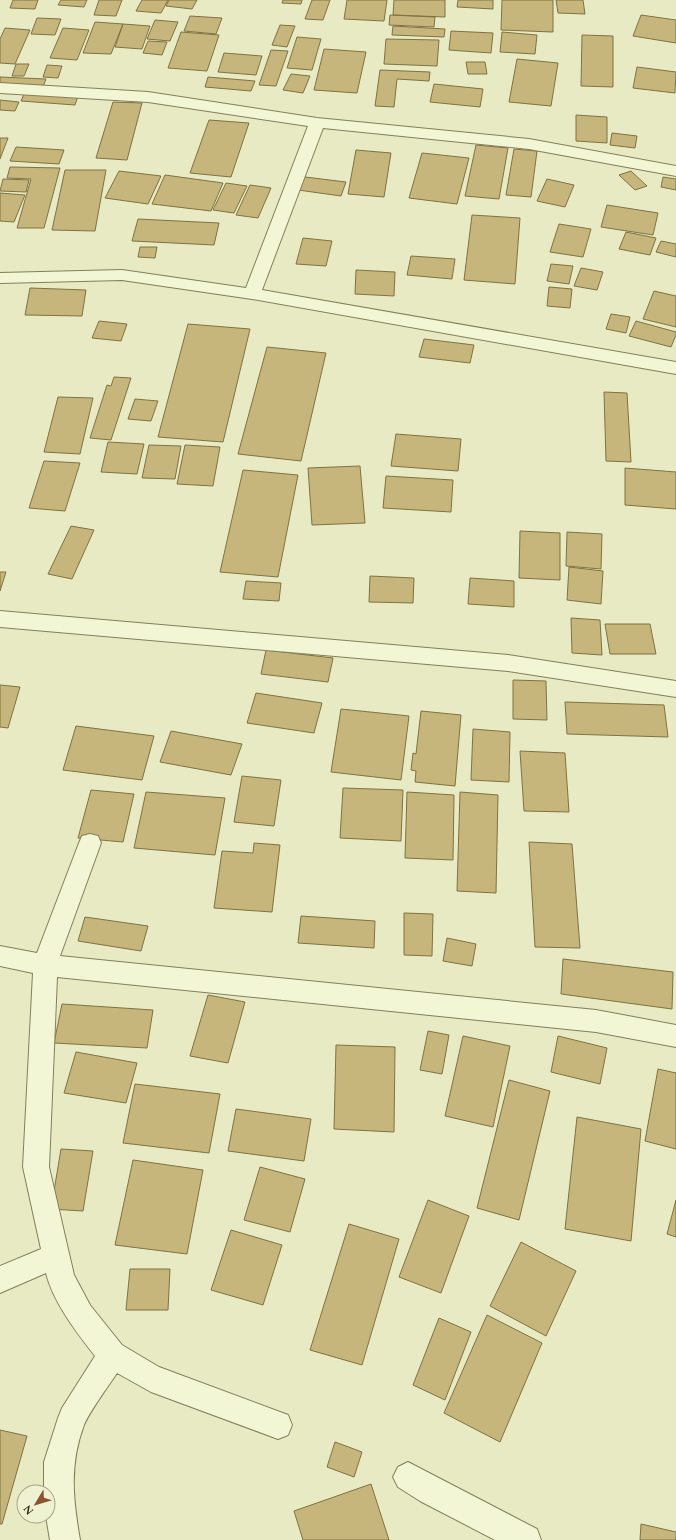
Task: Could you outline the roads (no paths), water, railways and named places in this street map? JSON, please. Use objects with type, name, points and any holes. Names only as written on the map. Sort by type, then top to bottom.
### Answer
[{"type":"street","points":[[0,88],[148,97],[317,123],[529,144],[676,171]]},
{"type":"street","points":[[252,294],[317,123]]},
{"type":"street","points":[[0,278],[122,275],[252,294],[676,368]]},
{"type":"street","points":[[0,619],[508,663],[676,689]]},
{"type":"street","points":[[90,843],[45,965],[36,1167],[61,1278],[80,1315],[112,1355],[151,1378],[278,1425]]},
{"type":"street","points":[[0,956],[45,965],[596,1021],[676,1036]]},
{"type":"street","points":[[0,1280],[56,1256]]},
{"type":"street","points":[[65,1540],[59,1503],[60,1462],[72,1418],[112,1355]]},
{"type":"street","points":[[408,1477],[430,1491],[526,1540]]}]
